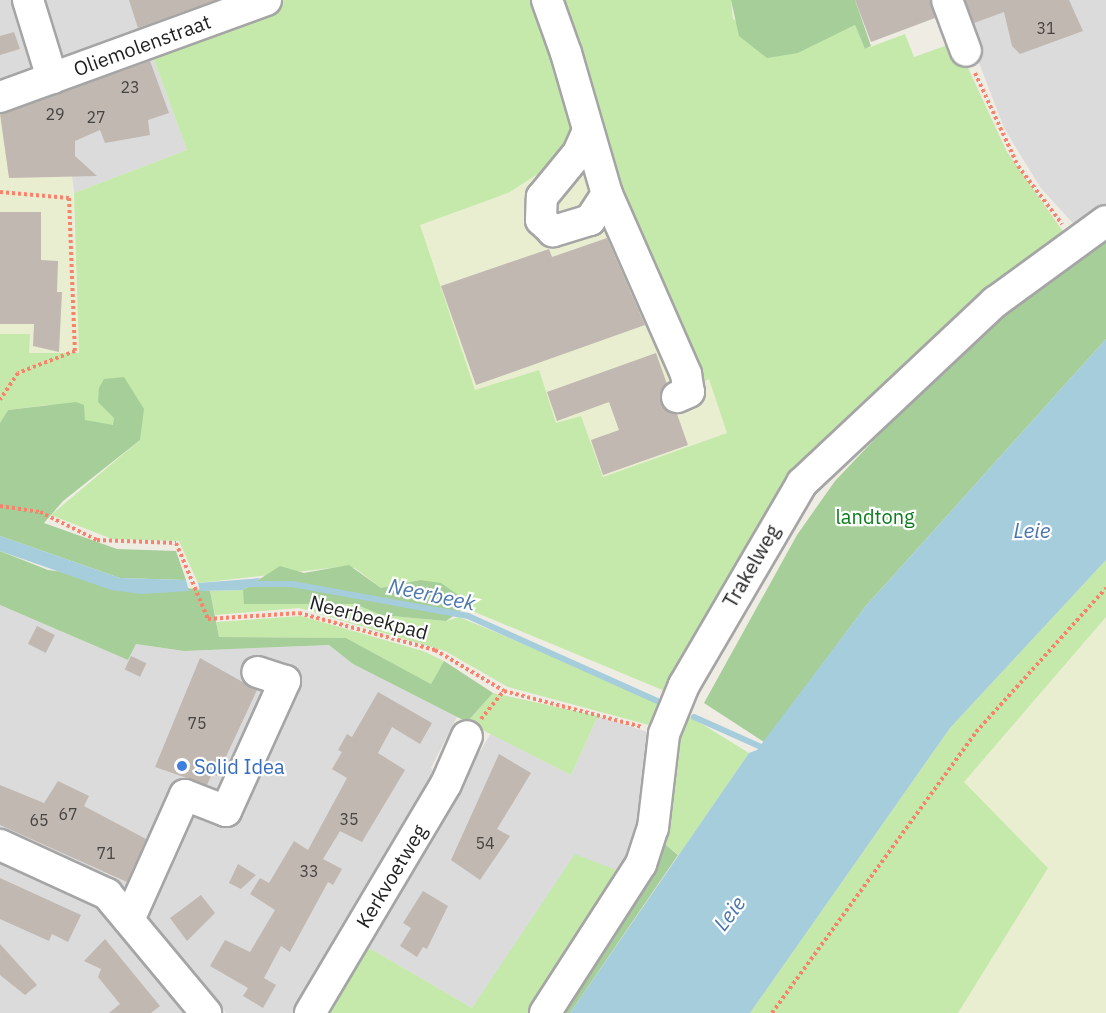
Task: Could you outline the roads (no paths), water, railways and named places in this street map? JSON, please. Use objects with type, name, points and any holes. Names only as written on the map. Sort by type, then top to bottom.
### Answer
[{"type":"street","name":"Oliemolenstraat","points":[[28,0],[52,78]]},
{"type":"street","name":"Oliemolenstraat","points":[[0,97],[266,0]]},
{"type":"street","points":[[547,0],[607,194],[686,374],[689,392],[677,397]]},
{"type":"street","points":[[947,0],[966,51]]},
{"type":"street","points":[[588,131],[578,153],[542,197],[541,220],[553,231],[590,220],[607,194]]},
{"type":"street","name":"Trakelweg","points":[[545,1013],[641,864],[653,828],[664,734],[684,685],[802,483],[996,302],[1106,221]]},
{"type":"street","points":[[129,920],[184,795],[226,811],[285,681],[257,672]]},
{"type":"street","name":"Kerkvoetweg","points":[[310,1013],[446,784],[466,736]]},
{"type":"street","points":[[0,845],[107,894],[206,1013]]},
{"type":"water","name":"Leie","points":[[1106,339],[1106,560],[950,728],[750,1013],[570,1013],[749,753],[757,750],[865,607]]},
{"type":"water","points":[[0,536],[120,578],[186,580],[189,591],[141,594],[111,590],[0,551]]},
{"type":"water","points":[[261,578],[243,590],[200,591],[198,583]]},
{"type":"waterway","name":"Neerbeek","points":[[244,584],[292,584],[468,616],[657,701]]},
{"type":"waterway","name":"Neerbeek","points":[[694,717],[768,750]]},
{"type":"place","name":"Solid Idea","points":[[182,766]]},
{"type":"park label","name":"landtong","points":[[875,516]]}]
